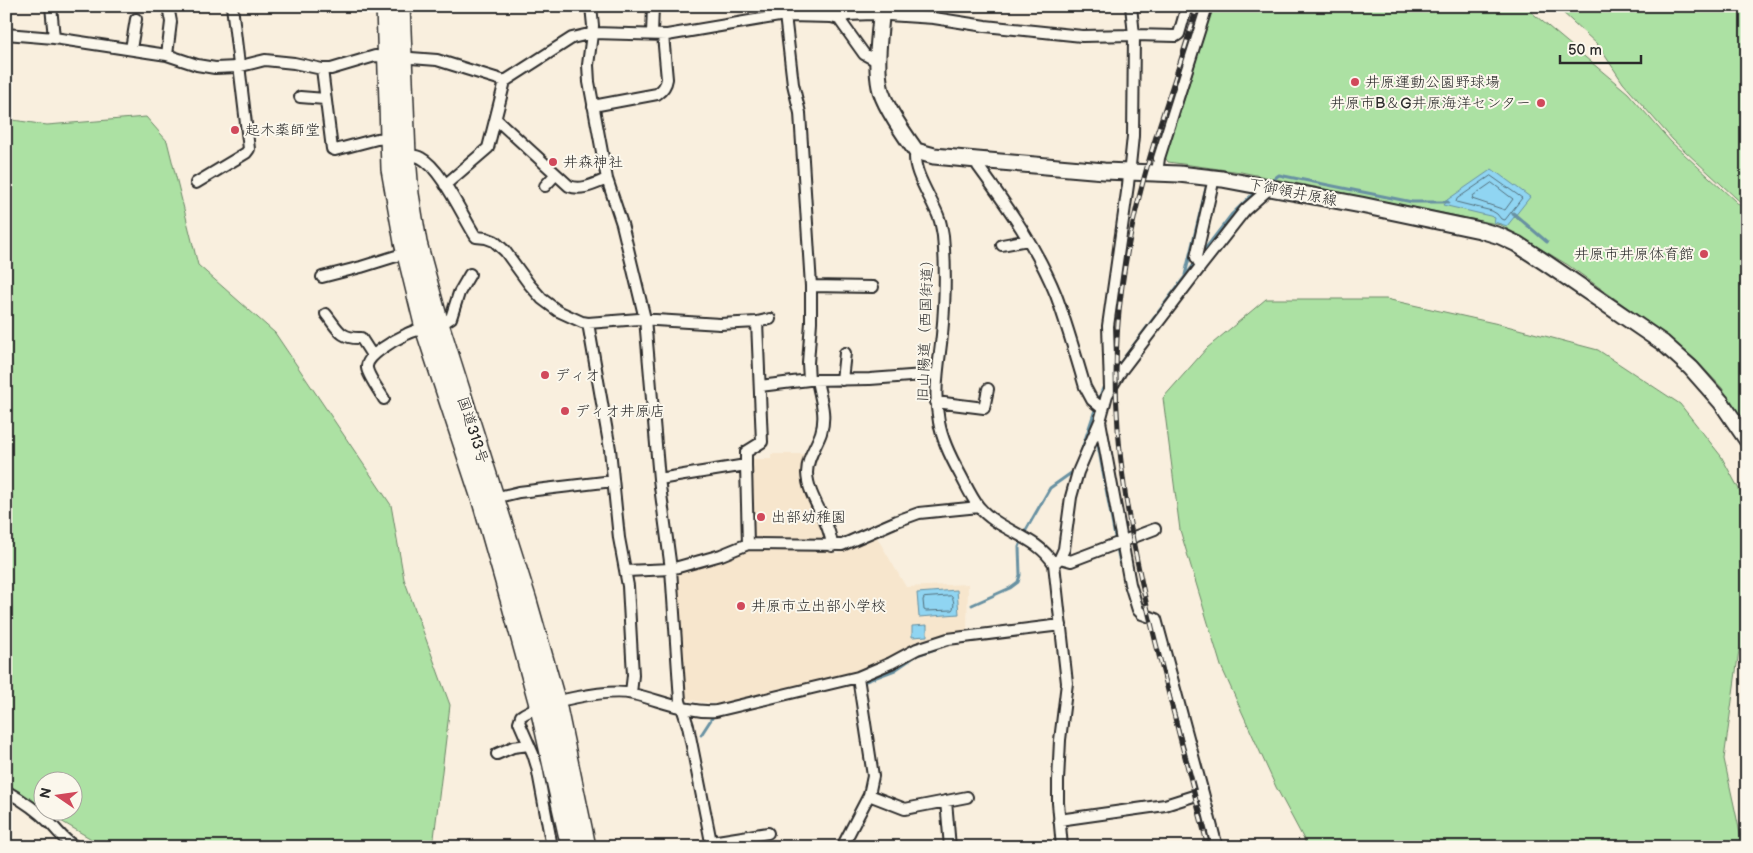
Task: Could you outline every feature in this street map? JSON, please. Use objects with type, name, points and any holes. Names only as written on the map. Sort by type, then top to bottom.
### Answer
[{"type":"highway","name":"国道313号","points":[[386,6],[395,57],[409,194],[432,326]]},
{"type":"highway","name":"国道313号","points":[[400,6],[389,138],[394,195],[406,253],[432,326],[488,499],[548,705],[586,847]]},
{"type":"highway","name":"国道313号","points":[[548,705],[571,847]]},
{"type":"main road","points":[[881,11],[878,62],[881,92],[916,151]]},
{"type":"main road","name":"下御領井原線","points":[[916,151],[934,156],[977,160],[1130,172],[1157,172],[1214,178],[1270,187],[1480,230],[1500,236],[1517,244],[1664,343],[1691,368],[1721,402],[1747,440]]},
{"type":"street","points":[[51,6],[54,38]]},
{"type":"street","points":[[167,54],[171,22],[168,6]]},
{"type":"street","points":[[196,183],[246,153],[249,149],[232,6]]},
{"type":"street","points":[[591,6],[593,33],[590,41],[588,65],[593,106],[607,179],[622,224],[645,319],[659,479],[671,569],[681,707],[690,734],[712,845],[768,833]]},
{"type":"street","points":[[652,34],[653,6]]},
{"type":"street","points":[[777,6],[786,15],[793,84],[800,113],[811,286],[808,363],[822,400],[823,422],[821,432],[808,463],[807,474],[814,498],[831,534],[832,546]]},
{"type":"street","points":[[833,6],[838,19],[864,54],[878,62]]},
{"type":"street","points":[[1110,389],[1108,326],[1130,172],[1133,136],[1134,35],[1131,6]]},
{"type":"street","points":[[445,185],[488,148],[505,81],[572,38],[593,33],[663,35],[786,15],[838,19],[881,11],[985,26],[1082,36],[1176,36],[1180,34],[1187,6]]},
{"type":"street","points":[[1157,172],[1159,158],[1207,6]]},
{"type":"street","points":[[131,49],[136,19]]},
{"type":"street","points":[[6,34],[54,38],[167,54],[197,65],[215,68],[229,68],[264,60],[294,63],[322,69],[331,69],[375,56],[436,60],[505,81]]},
{"type":"street","points":[[593,106],[657,94],[662,90],[666,85],[667,79],[663,35]]},
{"type":"street","points":[[322,69],[332,149],[335,150],[377,139],[389,138]]},
{"type":"street","points":[[300,97],[325,99]]},
{"type":"street","points":[[496,119],[569,186],[576,189],[584,188],[607,179]]},
{"type":"street","name":"旧山陽道（西国街道）","points":[[916,151],[914,156],[916,165],[940,218],[943,234],[943,309],[936,402],[941,432],[950,456],[979,507],[996,521],[1039,546],[1057,561]]},
{"type":"street","points":[[406,156],[421,158],[432,168],[445,185],[476,238],[486,238],[494,241],[542,299],[552,307],[570,316],[588,323],[645,319],[720,324],[757,322],[770,319]]},
{"type":"street","points":[[977,160],[978,166],[1008,206],[1028,240],[1055,294],[1088,394],[1099,406]]},
{"type":"street","points":[[545,186],[556,174]]},
{"type":"street","points":[[1199,262],[1214,178]]},
{"type":"street","points":[[1217,847],[1156,619],[1142,614],[1136,605],[1121,542],[1099,406],[1121,371],[1199,262],[1245,210],[1270,187]]},
{"type":"street","points":[[1002,245],[1028,240]]},
{"type":"street","points":[[322,277],[406,253]]},
{"type":"street","points":[[384,399],[367,369],[373,354],[407,334],[451,318],[459,293],[470,274]]},
{"type":"street","points":[[811,286],[873,286]]},
{"type":"street","points":[[326,314],[340,333],[350,338],[361,338],[373,354]]},
{"type":"street","points":[[748,544],[746,452],[762,442],[757,322]]},
{"type":"street","points":[[588,323],[609,440],[618,538],[628,586],[633,675],[631,693]]},
{"type":"street","points":[[842,380],[845,353]]},
{"type":"street","points":[[760,386],[813,380],[937,374]]},
{"type":"street","points":[[936,402],[984,408],[988,389]]},
{"type":"street","points":[[1061,847],[1058,773],[1067,683],[1057,561],[1067,539],[1072,497],[1078,472],[1100,421]]},
{"type":"street","points":[[659,479],[746,465]]},
{"type":"street","points":[[488,499],[519,492],[613,481]]},
{"type":"street","points":[[626,571],[671,569],[721,556],[748,544],[842,545],[919,513],[979,507]]},
{"type":"street","points":[[1057,561],[1076,560],[1155,529]]},
{"type":"street","points":[[552,847],[537,767],[521,729],[520,719],[524,714],[548,705],[605,692],[631,693],[681,707],[716,711],[858,677],[934,643],[948,639],[1061,625]]},
{"type":"street","points":[[842,847],[869,795],[873,776],[858,677]]},
{"type":"street","points":[[497,754],[513,747],[529,745]]},
{"type":"street","points":[[6,791],[28,804],[51,824],[66,842],[76,847]]},
{"type":"street","points":[[1059,820],[1165,805],[1203,793]]},
{"type":"street","points":[[869,795],[905,809],[967,797]]},
{"type":"street","points":[[946,801],[950,847]]},
{"type":"shaded area","points":[[771,454],[806,454],[817,513],[826,538],[820,542],[752,539],[751,459],[771,459]]},
{"type":"shaded area","points":[[875,534],[906,587],[968,584],[967,631],[929,639],[855,673],[718,704],[684,699],[675,570],[748,546],[827,548],[838,554]]},
{"type":"green space","points":[[1213,6],[1524,6],[1628,93],[1671,142],[1747,212],[1747,426],[1722,388],[1696,360],[1667,336],[1568,265],[1501,225],[1241,172],[1168,162],[1165,157],[1173,125],[1177,123]]},
{"type":"green space","points":[[1562,6],[1747,6],[1747,208],[1673,140],[1623,83],[1598,45],[1560,10]]},
{"type":"green space","points":[[146,117],[167,141],[198,265],[275,333],[391,505],[404,579],[450,705],[434,838],[421,847],[105,847],[59,820],[82,820],[82,770],[32,770],[32,804],[6,788],[6,119],[47,125]]},
{"type":"green space","points":[[1266,299],[1386,299],[1503,325],[1598,350],[1680,404],[1721,456],[1747,504],[1747,652],[1739,650],[1724,759],[1743,847],[1308,847],[1276,787],[1221,666],[1180,530],[1163,398],[1207,348]]},
{"type":"water","points":[[1492,169],[1530,197],[1507,226],[1494,222],[1495,218],[1490,216],[1443,205],[1447,200]]},
{"type":"water","points":[[957,590],[959,614],[919,617],[917,593]]},
{"type":"water","points":[[927,625],[927,636],[912,637],[912,626]]},
{"type":"waterway","points":[[1275,178],[1279,175],[1412,202],[1448,202]]},
{"type":"waterway","points":[[1185,275],[1206,188]]},
{"type":"waterway","points":[[1199,257],[1232,214],[1256,191]]},
{"type":"waterway","points":[[1513,213],[1547,242]]},
{"type":"waterway","points":[[1121,362],[1196,262]]},
{"type":"waterway","points":[[1098,401],[1103,388]]},
{"type":"waterway","points":[[1079,458],[1096,407]]},
{"type":"waterway","points":[[1097,440],[1115,537]]},
{"type":"waterway","points":[[972,605],[1010,588],[1018,582],[1020,575],[1019,547],[1026,530],[1050,488],[1074,471]]},
{"type":"waterway","points":[[1117,548],[1120,563]]},
{"type":"waterway","points":[[863,682],[895,670],[917,655],[938,648]]},
{"type":"waterway","points":[[701,735],[712,718]]},
{"type":"railway","points":[[1197,6],[1152,149],[1132,227],[1122,286],[1117,337],[1116,387],[1124,486],[1132,536],[1142,585],[1208,847]]},
{"type":"place","name":"井原運動公園野球場","points":[[1355,82]]},
{"type":"place","name":"井原市B＆G井原海洋センター","points":[[1541,103]]},
{"type":"place","name":"起木薬師堂","points":[[235,130]]},
{"type":"place","name":"井森神社","points":[[553,162]]},
{"type":"place","name":"井原市井原体育館","points":[[1704,254]]},
{"type":"place","name":"ディオ","points":[[545,375]]},
{"type":"place","name":"ディオ井原店","points":[[565,411]]},
{"type":"place","name":"出部幼稚園","points":[[761,517]]},
{"type":"place","name":"井原市立出部小学校","points":[[741,606]]}]
